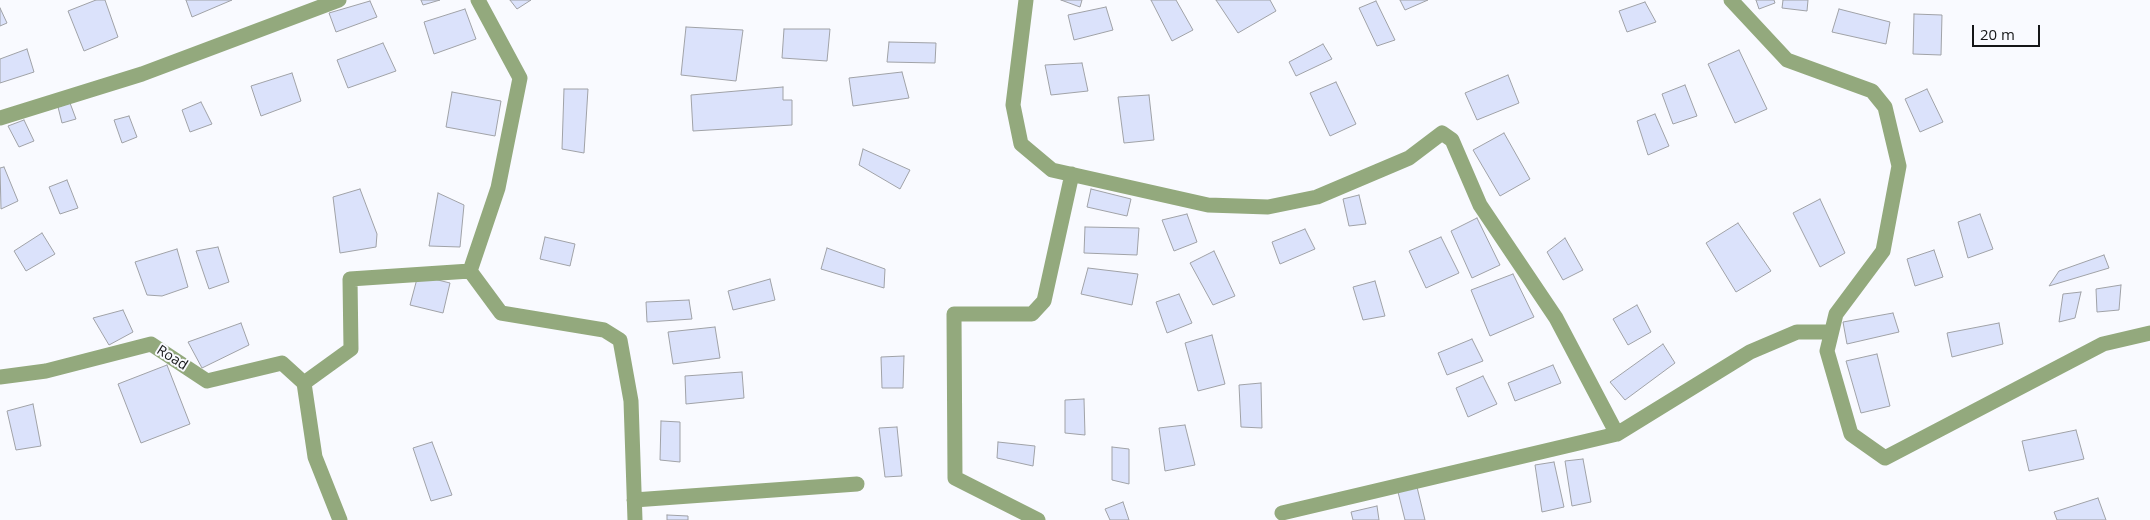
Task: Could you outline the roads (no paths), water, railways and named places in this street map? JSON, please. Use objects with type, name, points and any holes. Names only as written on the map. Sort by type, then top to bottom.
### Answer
[{"type":"street","points":[[0,118],[142,74],[339,0]]},
{"type":"street","points":[[470,271],[498,188],[520,78],[478,0]]},
{"type":"street","points":[[1026,0],[1013,105],[1021,144],[1052,170],[1208,205],[1268,207],[1317,197],[1409,158],[1442,133],[1452,140],[1480,205],[1556,318],[1617,434]]},
{"type":"street","points":[[1731,0],[1787,60],[1872,92],[1885,107],[1899,166],[1883,251],[1836,314],[1827,351],[1851,434],[1885,458],[2103,344],[2150,333]]},
{"type":"street","points":[[1038,520],[955,478],[954,314],[1032,314],[1044,302],[1072,174]]},
{"type":"street","points":[[340,520],[315,457],[304,383],[351,349],[350,279],[470,271]]},
{"type":"street","points":[[470,271],[501,313],[604,330],[620,340],[631,401],[635,520]]},
{"type":"street","points":[[1282,513],[1617,434],[1750,352],[1797,332],[1831,332]]},
{"type":"street","name":"Road","points":[[0,377],[46,371],[151,344],[207,381],[282,363],[304,383]]},
{"type":"street","points":[[634,500],[857,484]]}]
